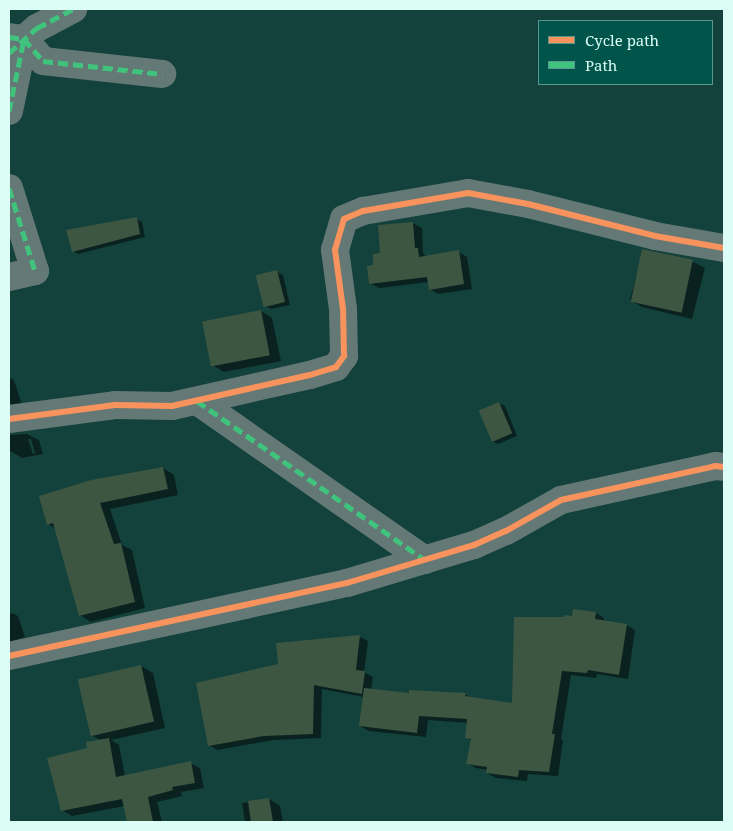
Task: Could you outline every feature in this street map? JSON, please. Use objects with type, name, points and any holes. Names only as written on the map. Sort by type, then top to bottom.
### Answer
[{"type":"street","points":[[14,43],[37,28],[73,9]]},
{"type":"street","points":[[14,43],[43,61],[162,74]]},
{"type":"street","points":[[9,111],[14,43]]},
{"type":"street","points":[[9,188],[35,270],[9,276]]},
{"type":"street","points":[[9,419],[105,406],[172,406],[310,375],[336,366],[344,356],[343,309],[335,250],[344,219],[363,211],[468,193],[528,204],[655,236],[724,248]]},
{"type":"street","points":[[197,401],[425,560]]},
{"type":"street","points":[[9,656],[347,583],[474,545],[506,531],[561,500],[715,466],[724,467]]},
{"type":"building","points":[[137,217],[140,234],[72,252],[66,230]]},
{"type":"building","points":[[413,222],[415,248],[418,248],[419,257],[459,250],[464,284],[429,290],[427,277],[369,284],[367,266],[373,265],[373,254],[380,253],[378,225]]},
{"type":"building","points":[[642,249],[693,260],[682,313],[631,302]]},
{"type":"building","points":[[277,270],[285,302],[264,307],[256,275]]},
{"type":"building","points":[[261,310],[270,355],[211,367],[202,321]]},
{"type":"building","points":[[499,402],[512,433],[492,442],[479,411]]},
{"type":"building","points":[[163,467],[168,489],[100,503],[114,544],[121,543],[135,602],[79,616],[53,523],[47,525],[39,496],[91,480]]},
{"type":"building","points":[[573,609],[596,612],[595,619],[627,624],[619,675],[588,670],[587,673],[562,671],[552,734],[555,734],[549,772],[519,770],[518,777],[486,773],[487,767],[466,764],[471,739],[465,738],[467,719],[419,716],[417,733],[359,726],[364,688],[409,693],[409,690],[466,693],[465,696],[512,703],[514,617],[572,616]]},
{"type":"building","points":[[360,635],[356,670],[365,671],[362,694],[314,685],[313,734],[264,736],[208,746],[196,683],[278,664],[276,643]]},
{"type":"building","points":[[141,665],[154,722],[91,736],[78,680]]},
{"type":"building","points":[[109,738],[116,777],[191,761],[195,783],[172,787],[173,790],[148,797],[153,822],[127,822],[122,799],[61,811],[47,758],[87,748],[86,742]]},
{"type":"building","points":[[269,798],[273,822],[251,822],[248,801]]},
{"type":"marked path","points":[[9,53],[37,28],[73,9]]},
{"type":"marked path","points":[[9,37],[24,39],[43,61],[162,74]]},
{"type":"marked path","points":[[9,111],[24,39]]},
{"type":"marked path","points":[[9,188],[35,271]]},
{"type":"marked path","points":[[197,401],[425,560]]},
{"type":"cycle path","points":[[9,419],[115,405],[172,406],[310,375],[336,367],[344,356],[343,309],[335,250],[344,219],[363,211],[468,193],[528,204],[655,236],[724,248]]},
{"type":"cycle path","points":[[9,656],[347,583],[474,545],[506,531],[561,500],[715,466],[724,467]]}]
